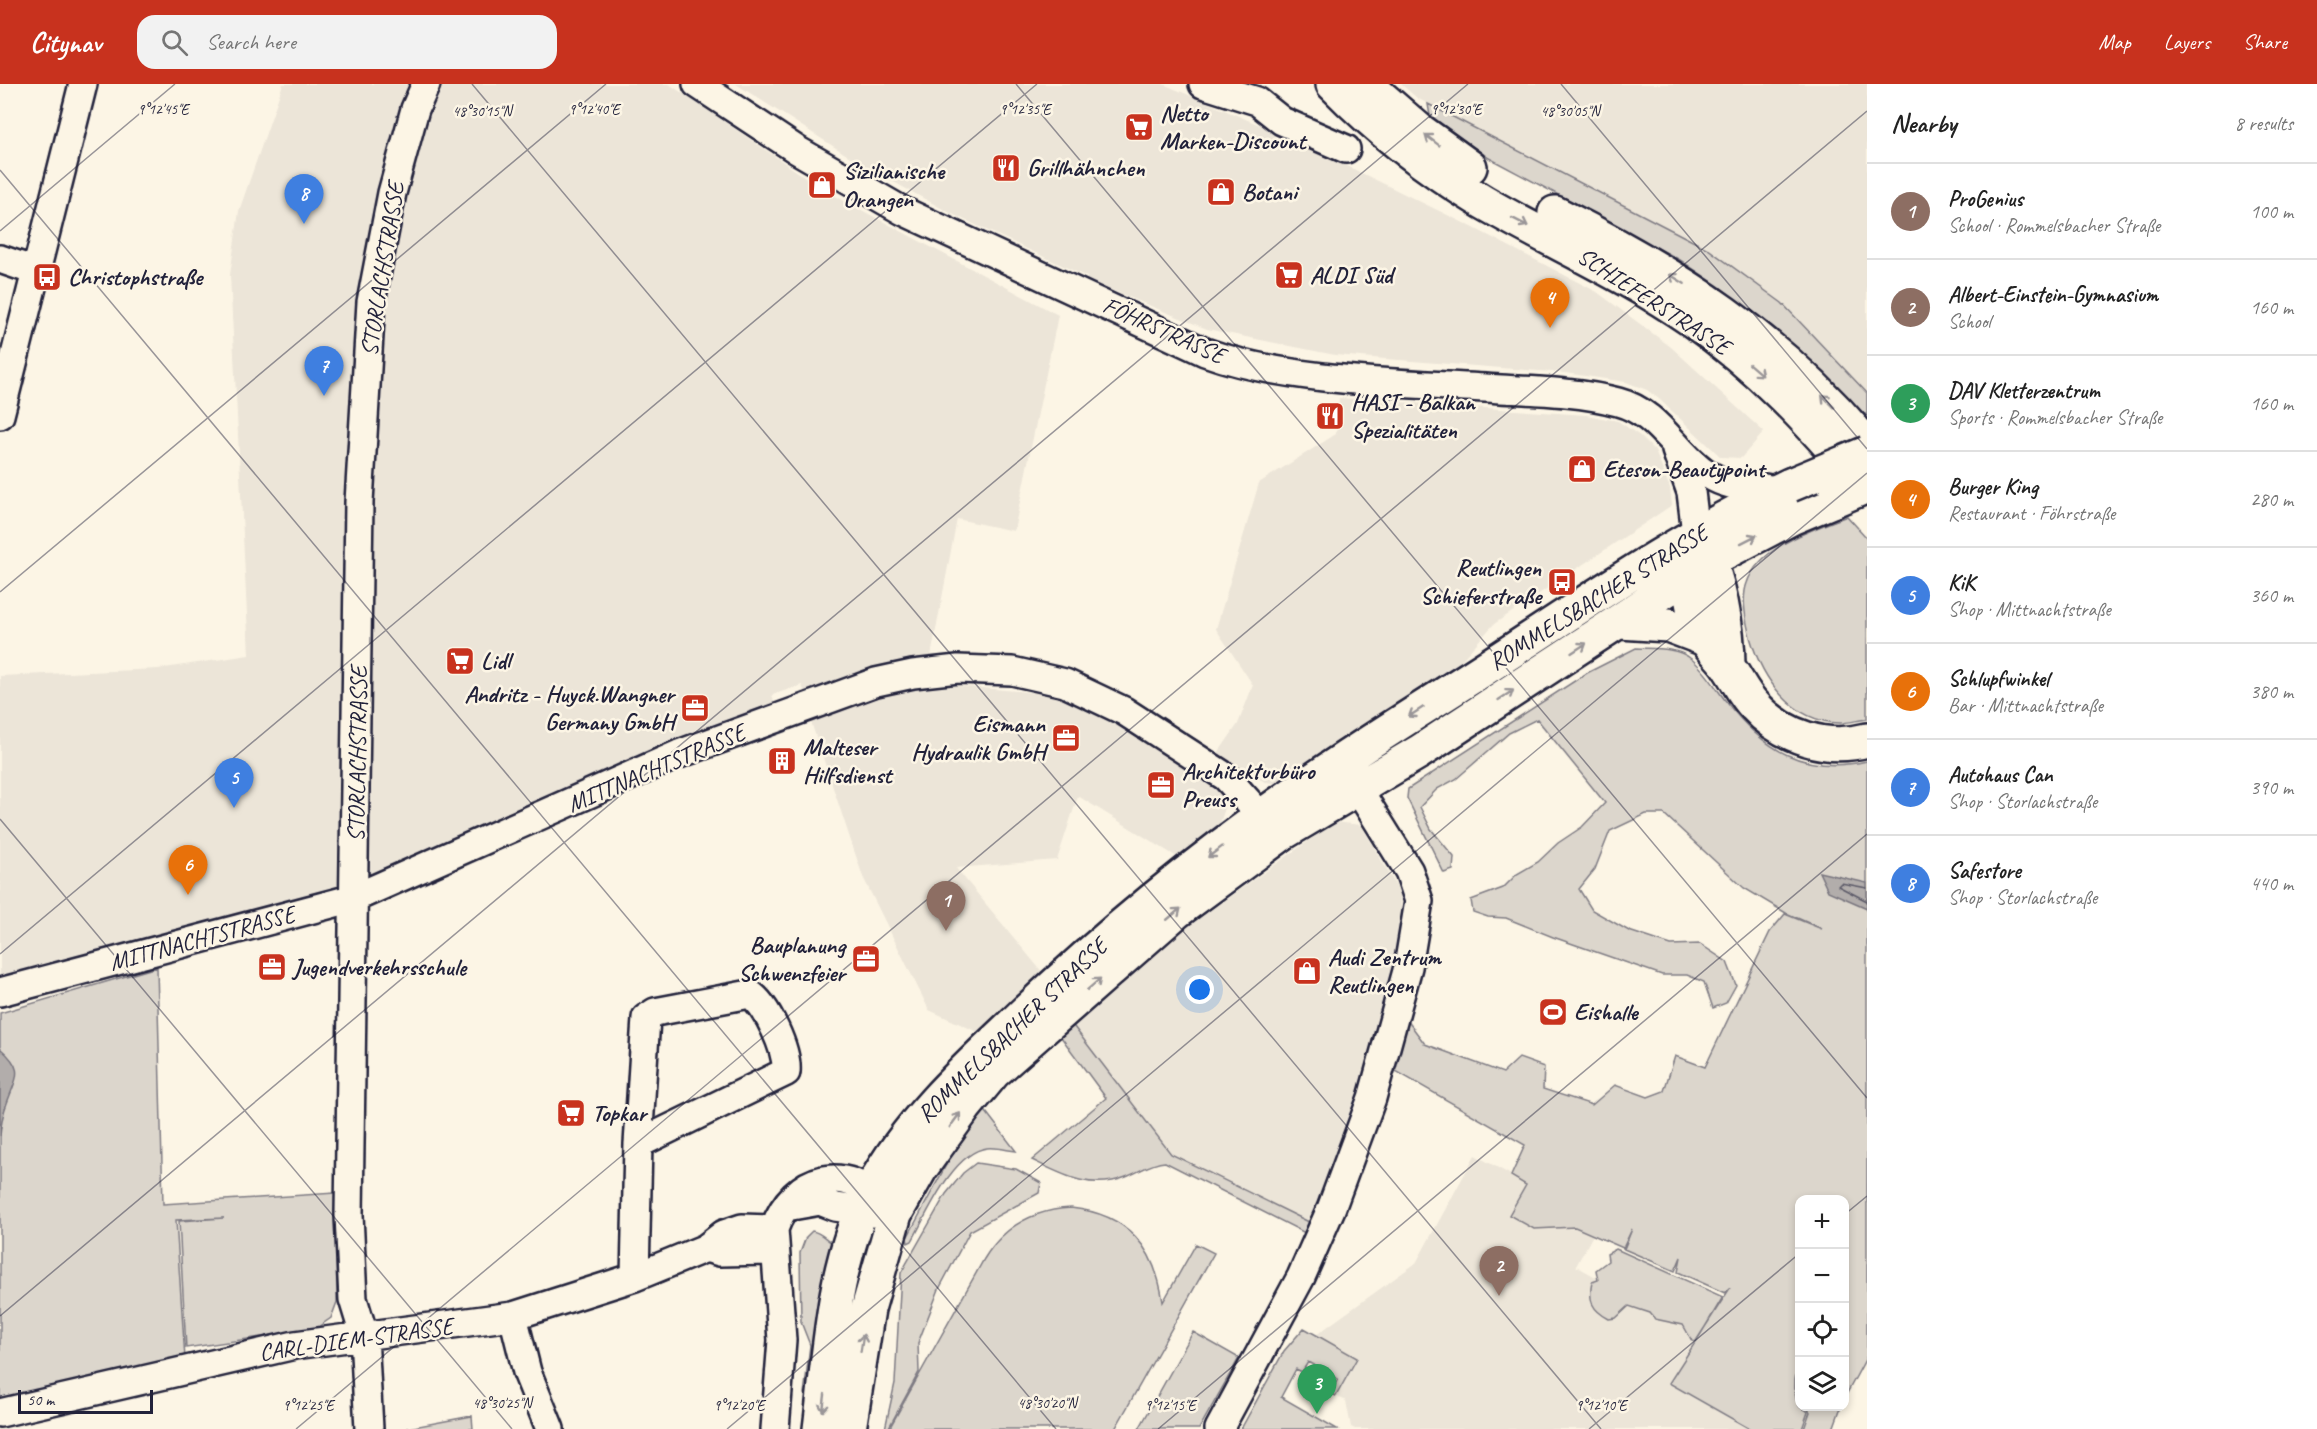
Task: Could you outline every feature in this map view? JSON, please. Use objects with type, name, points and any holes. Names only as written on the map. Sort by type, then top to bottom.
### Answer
[{"type":"main road","points":[[1312,84],[1343,114],[1386,134]]},
{"type":"main road","points":[[1334,84],[1386,134],[1416,158],[1475,183]]},
{"type":"main road","points":[[1373,89],[1438,145],[1475,183]]},
{"type":"main road","name":"SCHIEFERSTRASSE","points":[[1475,183],[1650,263],[1711,302],[1787,362],[1867,445]]},
{"type":"main road","name":"SCHIEFERSTRASSE","points":[[1475,183],[1711,334],[1785,396],[1867,488]]},
{"type":"main road","name":"ROMMELSBACHER STRASSE","points":[[820,1429],[836,1296],[866,1201],[913,1127],[938,1097],[1092,949],[1349,775],[1647,561],[1784,488],[1867,453]]},
{"type":"main road","name":"ROMMELSBACHER STRASSE","points":[[1349,775],[1419,752],[1700,568],[1791,518],[1867,488]]},
{"type":"main road","points":[[1696,533],[1700,568],[1694,612],[1705,639],[1728,666],[1753,705],[1786,731],[1810,740],[1836,744],[1867,740]]},
{"type":"main road","points":[[1700,568],[1728,637],[1728,666]]},
{"type":"main road","points":[[1620,622],[1668,625],[1705,639]]},
{"type":"main road","name":"ROMMELSBACHER STRASSE","points":[[849,1429],[868,1309],[895,1214],[921,1168],[965,1107],[994,1072],[1272,825]]},
{"type":"street","points":[[0,415],[38,272],[83,84]]},
{"type":"street","name":"STORLACHSTRASSE","points":[[369,1429],[364,1335],[353,1299],[349,1215],[359,501],[370,313],[392,193],[415,109],[426,84]]},
{"type":"street","name":"FÖHRSTRASSE","points":[[697,84],[797,150],[903,211],[1205,352],[1245,363],[1328,377],[1597,397],[1634,407],[1651,417],[1684,455],[1717,479],[1739,487],[1784,488]]},
{"type":"street","points":[[1203,84],[1257,101],[1282,121],[1346,149]]},
{"type":"street","points":[[0,259],[38,272]]},
{"type":"street","name":"FÖHRSTRASSE","points":[[1670,439],[1691,492],[1696,533]]},
{"type":"street","name":"MITTNACHTSTRASSE","points":[[0,992],[354,898],[679,754],[876,682],[958,669],[1012,671],[1065,683],[1124,711],[1226,777],[1272,825]]},
{"type":"street","points":[[1219,1429],[1280,1317],[1324,1227],[1372,1098],[1408,968],[1419,901],[1409,871],[1349,775]]},
{"type":"street","points":[[635,1277],[638,1144],[646,1017],[655,1012],[750,994],[761,1001],[787,1059],[786,1072],[638,1144]]},
{"type":"street","name":"CARL-DIEM-STRASSE","points":[[0,1413],[284,1347],[513,1316],[635,1277],[706,1248],[724,1234],[742,1228],[778,1229],[820,1201],[866,1201],[895,1214]]},
{"type":"street","points":[[775,1429],[782,1340],[778,1229]]},
{"type":"street","points":[[513,1316],[527,1372],[550,1429]]},
{"type":"shaded area","points":[[283,84],[669,84],[824,190],[1058,315],[1014,531],[957,519],[931,656],[807,699],[802,685],[772,695],[776,710],[390,872],[0,981],[0,676],[158,669],[249,655],[230,275],[239,211]]},
{"type":"shaded area","points":[[736,84],[1163,84],[1288,137],[1474,228],[1597,292],[1671,347],[1764,432],[1741,458],[1721,457],[1659,399],[1647,390],[1626,382],[1565,373],[1335,355],[1207,329],[1087,280],[1087,277],[952,214],[861,164]]},
{"type":"shaded area","points":[[1401,84],[1867,84],[1867,393],[1782,303],[1708,249],[1417,98]]},
{"type":"shaded area","points":[[1428,104],[1708,249],[1782,303],[1867,393],[1867,417],[1799,350],[1720,287],[1680,260],[1489,158],[1430,116]]},
{"type":"shaded area","points":[[1339,398],[1586,415],[1618,421],[1640,436],[1655,451],[1670,488],[1672,505],[1494,624],[1457,665],[1291,777],[1274,783],[1266,782],[1214,759],[1238,724],[1253,685],[1216,629],[1259,483],[1336,434]]},
{"type":"shaded area","points":[[1847,516],[1867,538],[1867,719],[1840,723],[1823,721],[1807,715],[1781,695],[1771,682],[1762,668],[1750,637],[1744,596],[1753,570],[1775,549],[1804,533]]},
{"type":"shaded area","points":[[1636,648],[1678,652],[1690,658],[1705,672],[1739,718],[1754,733],[1787,755],[1804,761],[1824,764],[1867,761],[1867,1356],[1849,1390],[1849,1195],[1795,1195],[1795,1411],[1808,1412],[1802,1429],[1750,1429],[1669,1383],[1730,1288],[1725,1293],[1678,1272],[1681,1257],[1675,1271],[1624,1249],[1632,1229],[1623,1248],[1575,1227],[1534,1229],[1509,1215],[1526,1185],[1511,1176],[1525,1145],[1394,1070],[1407,1020],[1425,1044],[1503,1073],[1519,1058],[1544,1067],[1543,1089],[1592,1105],[1615,1085],[1648,1097],[1664,1091],[1675,1056],[1705,1067],[1770,932],[1785,914],[1822,929],[1786,913],[1744,888],[1664,814],[1646,814],[1610,831],[1595,869],[1579,889],[1592,910],[1629,931],[1671,945],[1700,944],[1727,962],[1736,985],[1726,1003],[1713,1008],[1704,982],[1687,975],[1662,975],[1506,918],[1488,917],[1473,912],[1471,900],[1503,888],[1517,874],[1538,862],[1558,843],[1582,827],[1605,803],[1537,719],[1509,733],[1456,779],[1437,789],[1420,807],[1431,829],[1454,857],[1453,870],[1444,873],[1407,798],[1408,789],[1587,673]]},
{"type":"shaded area","points":[[947,685],[1051,694],[1116,720],[1220,790],[1227,802],[1220,823],[1177,857],[1078,796],[1057,860],[956,868],[1043,973],[980,1033],[929,1010],[863,877],[810,719],[876,696]]},
{"type":"shaded area","points":[[1335,822],[1361,825],[1401,894],[1401,948],[1382,1029],[1313,1224],[1171,1154],[1071,1023],[1183,930]]},
{"type":"shaded area","points":[[157,967],[163,1204],[335,1193],[337,1302],[331,1318],[315,1329],[186,1348],[179,1221],[224,1218],[176,1220],[185,1359],[0,1406],[0,1013]]},
{"type":"shaded area","points":[[1071,1023],[1171,1154],[1313,1224],[1309,1235],[1165,1162],[1113,1181],[1089,1182],[1066,1176],[1032,1160],[1106,1098],[1058,1033]]},
{"type":"shaded area","points":[[983,1108],[1016,1151],[987,1148],[963,1160],[942,1186],[912,1241],[908,1243],[907,1238],[952,1154]]},
{"type":"shaded area","points":[[1475,1155],[1599,1224],[1576,1266],[1682,1325],[1691,1342],[1695,1343],[1668,1383],[1749,1429],[1355,1429],[1351,1427],[1346,1401],[1336,1396],[1357,1358],[1316,1335],[1416,1263]]},
{"type":"shaded area","points":[[976,1163],[1016,1169],[1041,1183],[1039,1193],[970,1231],[939,1289],[918,1343],[919,1372],[888,1429],[885,1429],[895,1383],[901,1273],[946,1194],[963,1173]]},
{"type":"shaded area","points":[[1071,1208],[1108,1217],[1135,1237],[1153,1265],[1163,1302],[1196,1244],[1214,1253],[1115,1429],[889,1429],[992,1247],[1010,1229],[1032,1216],[1057,1209]]},
{"type":"shaded area","points":[[812,1231],[839,1246],[806,1396],[804,1394],[810,1345],[801,1322],[800,1253],[806,1237]]},
{"type":"shaded area","points":[[1616,1249],[1723,1297],[1696,1342],[1692,1341],[1683,1325],[1655,1319],[1650,1313],[1629,1306],[1616,1318],[1609,1319],[1595,1308],[1591,1295],[1592,1282],[1598,1280],[1596,1270],[1608,1261],[1607,1254]]},
{"type":"shaded area","points":[[1304,1328],[1357,1358],[1336,1396],[1330,1393],[1338,1379],[1308,1362],[1302,1372],[1296,1369],[1281,1397],[1337,1429],[1241,1429],[1284,1351]]},
{"type":"shaded area","points":[[1193,1332],[1239,1358],[1199,1429],[1139,1429]]},
{"type":"shaded area","points":[[1840,1411],[1833,1429],[1804,1429],[1810,1412]]},
{"type":"shaded area","points":[[472,1416],[473,1429],[408,1429],[408,1428]]},
{"type":"water","points":[[1819,872],[1867,883],[1867,908],[1828,891]]},
{"type":"water","points":[[0,1048],[13,1062],[17,1073],[4,1111],[0,1136]]},
{"type":"place","name":"Netto Marken-Discount","points":[[1139,127]]},
{"type":"place","name":"Grillhähnchen","points":[[1006,168]]},
{"type":"place","name":"Sizilianische Orangen","points":[[822,185]]},
{"type":"place","name":"Botani","points":[[1221,192]]},
{"type":"place","name":"Safestore","points":[[304,224]]},
{"type":"place","name":"ALDI Süd","points":[[1289,275]]},
{"type":"place","name":"Christophstraße","points":[[47,277]]},
{"type":"place","name":"Burger King","points":[[1550,328]]},
{"type":"place","name":"Autohaus Can","points":[[324,396]]},
{"type":"place","name":"HASI - Balkan Spezialitäten","points":[[1330,416]]},
{"type":"place","name":"Eteson-Beautypoint","points":[[1582,469]]},
{"type":"place","name":"Reutlingen Schieferstraße","points":[[1562,582]]},
{"type":"place","name":"Lidl","points":[[460,661]]},
{"type":"place","name":"Andritz - Huyck.Wangner Germany GmbH","points":[[695,708]]},
{"type":"place","name":"Eismann Hydraulik GmbH","points":[[1066,738]]},
{"type":"place","name":"Malteser Hilfsdienst","points":[[782,761]]},
{"type":"place","name":"Architekturbüro Preuss","points":[[1161,785]]},
{"type":"place","name":"KiK","points":[[234,808]]},
{"type":"place","name":"Schlupfwinkel","points":[[188,895]]},
{"type":"place","name":"ProGenius","points":[[946,931]]},
{"type":"place","name":"Bauplanung Schwenzfeier","points":[[866,959]]},
{"type":"place","name":"Jugendverkehrsschule","points":[[272,967]]},
{"type":"place","name":"Audi Zentrum Reutlingen","points":[[1307,971]]},
{"type":"place","name":"Eishalle","points":[[1553,1012]]},
{"type":"place","name":"Topkar","points":[[571,1113]]},
{"type":"place","name":"Albert-Einstein-Gymnasium","points":[[1499,1296]]},
{"type":"place","name":"DAV Kletterzentrum","points":[[1317,1414]]}]
